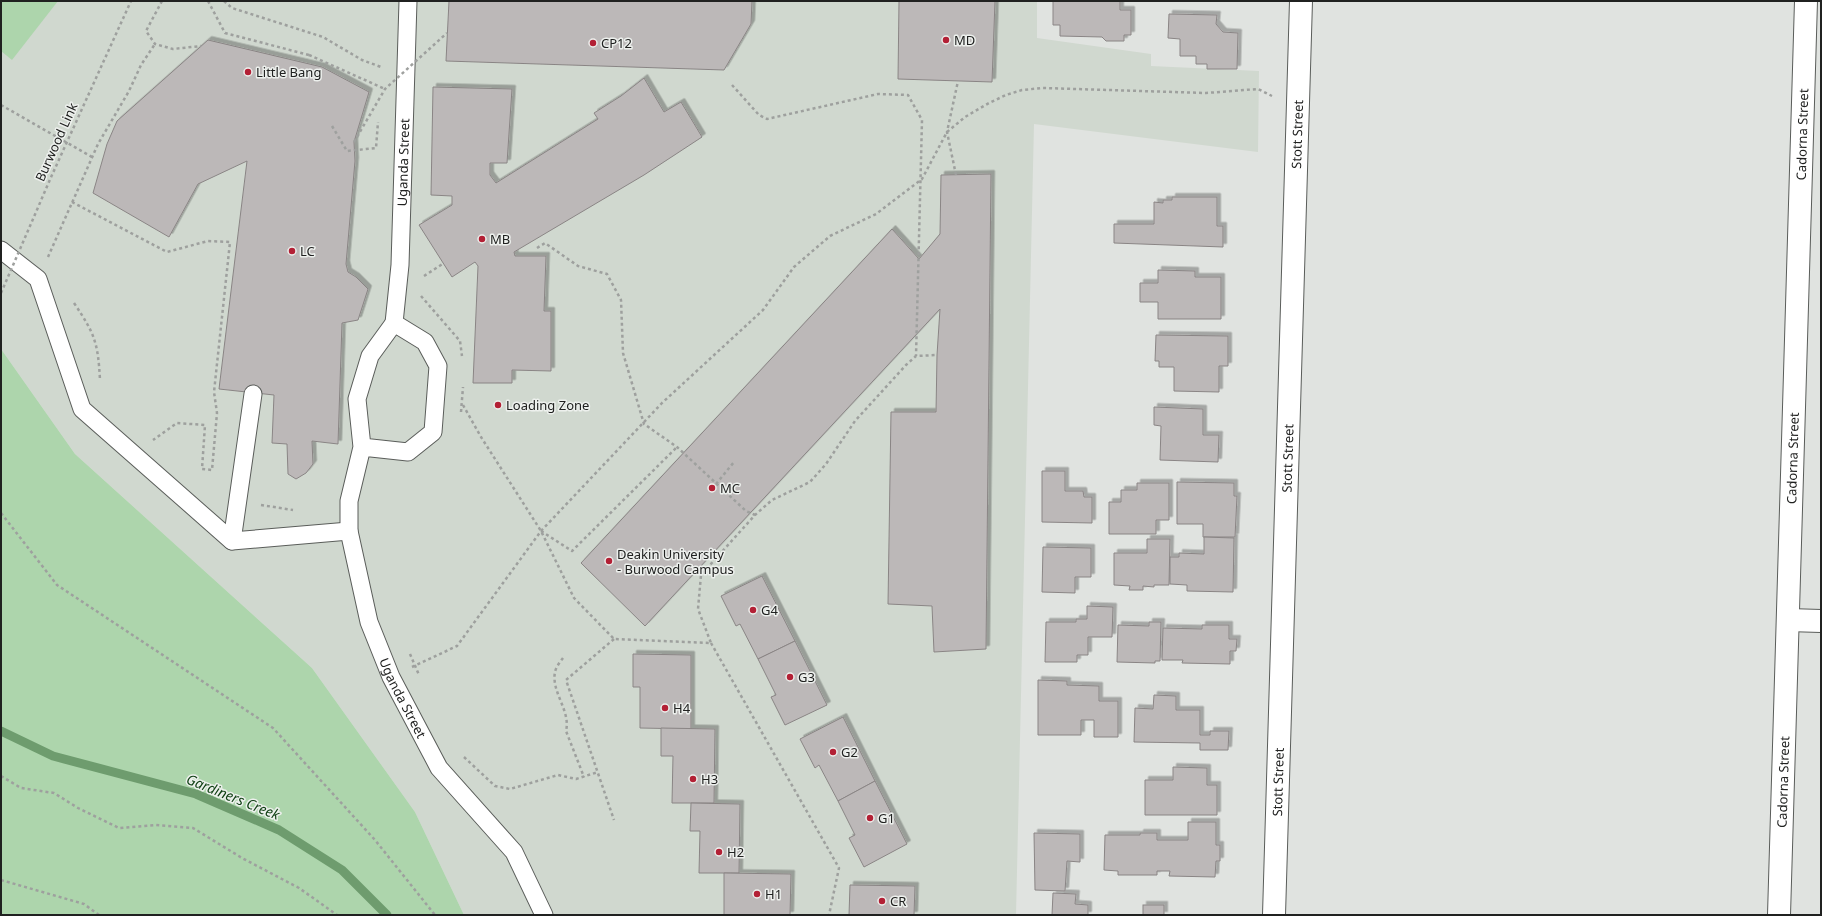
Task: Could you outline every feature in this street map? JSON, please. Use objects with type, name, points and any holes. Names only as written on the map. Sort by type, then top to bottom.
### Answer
[{"type":"street","name":"Stott Street","points":[[1274,915],[1301,1]]},
{"type":"street","name":"Cadorna Street","points":[[1779,915],[1806,1]]},
{"type":"street","points":[[1788,620],[1821,621]]},
{"type":"lane","name":"Uganda Street","points":[[408,1],[400,264],[394,323],[370,356],[357,399],[362,447],[349,501],[349,531],[369,622],[391,677],[439,768],[514,852],[544,915]]},
{"type":"lane","points":[[1,250],[38,280],[82,409],[232,541],[349,531]]},
{"type":"lane","points":[[362,447],[408,452],[433,432],[438,366],[425,342],[394,323]]},
{"type":"lane","points":[[232,541],[253,394]]},
{"type":"path","name":"Burwood Link","points":[[1,293],[52,175],[131,1]]},
{"type":"path","points":[[162,1],[146,31],[154,44],[173,50],[201,46]]},
{"type":"path","points":[[208,1],[225,33],[309,55],[385,89]]},
{"type":"path","points":[[224,1],[232,8],[323,37],[362,60],[381,67],[381,74]]},
{"type":"path","points":[[354,142],[385,89],[447,32]]},
{"type":"path","points":[[38,280],[98,144],[154,44]]},
{"type":"path","points":[[419,62],[420,54]]},
{"type":"path","points":[[391,677],[457,646],[541,531],[644,424],[662,403],[762,310],[794,267],[830,236],[876,214],[922,178],[947,132],[958,81]]},
{"type":"path","points":[[379,111],[381,82]]},
{"type":"path","points":[[732,85],[759,115],[767,119],[878,94],[908,95],[922,120],[922,178],[916,356]]},
{"type":"path","points":[[947,132],[965,117],[989,103],[1022,90],[1043,88],[1206,93],[1258,89],[1298,109]]},
{"type":"path","points":[[1,105],[92,157]]},
{"type":"path","points":[[332,126],[347,151],[376,148],[378,119]]},
{"type":"path","points":[[947,132],[956,175]]},
{"type":"path","points":[[72,202],[168,252],[208,241],[230,242],[214,392],[217,413],[212,470],[202,469],[205,424],[177,423],[147,444]]},
{"type":"path","points":[[537,248],[545,243],[578,266],[607,274],[621,300],[623,353],[644,424],[677,447],[746,511],[755,516]]},
{"type":"path","points":[[50,252],[52,259]]},
{"type":"path","points":[[418,280],[444,263]]},
{"type":"path","points":[[418,292],[460,341],[462,361]]},
{"type":"path","points":[[70,298],[91,329],[99,352],[100,386]]},
{"type":"path","points":[[829,915],[839,868],[710,643],[698,609],[701,575],[755,516],[772,500],[810,482],[826,464],[856,421],[898,373],[916,356],[937,355]]},
{"type":"path","points":[[460,417],[463,381]]},
{"type":"path","points":[[462,404],[481,437],[541,531],[574,598],[614,639]]},
{"type":"path","points":[[541,531],[572,551],[677,447]]},
{"type":"path","points":[[716,484],[734,462]]},
{"type":"path","points":[[237,502],[300,511]]},
{"type":"path","points":[[1,513],[57,585],[273,728],[375,840],[434,915]]},
{"type":"path","points":[[614,820],[566,680],[614,639],[710,643]]},
{"type":"path","points":[[563,658],[555,670],[554,684],[568,724],[566,731],[584,776]]},
{"type":"path","points":[[416,665],[421,680]]},
{"type":"path","points":[[461,754],[495,786],[510,789],[558,775],[576,779],[598,772]]},
{"type":"path","points":[[1,776],[21,788],[54,793],[78,808],[119,828],[156,825],[193,828],[242,858],[299,888],[337,915]]},
{"type":"path","points":[[1,880],[84,904],[99,915]]},
{"type":"shaded area","name":"Deakin University - Burwood Campus","points":[[1,1],[1037,1],[1037,38],[1151,54],[1151,66],[1259,71],[1258,152],[1034,124],[1016,915],[464,915],[415,812],[312,668],[75,454],[1,349]]},
{"type":"green space","points":[[1,1],[58,1],[12,60],[1,51]]},
{"type":"green space","points":[[1,349],[75,454],[312,668],[415,812],[464,915],[1,915]]},
{"type":"building","name":"CP12","points":[[449,1],[752,1],[751,24],[724,70],[446,61]]},
{"type":"building","name":"MD","points":[[899,1],[995,1],[992,82],[898,79]]},
{"type":"building","points":[[1053,1],[1120,1],[1120,10],[1131,10],[1131,35],[1124,35],[1124,41],[1106,41],[1102,37],[1060,36],[1060,25],[1053,25]]},
{"type":"building","points":[[1169,14],[1217,15],[1216,24],[1223,32],[1238,33],[1237,69],[1207,69],[1207,64],[1196,64],[1196,56],[1180,56],[1180,39],[1168,38]]},
{"type":"building","name":"LC","points":[[208,40],[322,67],[369,92],[354,142],[355,161],[346,264],[348,272],[356,277],[368,289],[358,320],[342,323],[338,444],[312,441],[313,464],[306,473],[296,479],[288,474],[287,444],[272,443],[274,395],[219,389],[247,161],[198,184],[169,237],[93,193],[107,144],[117,121]]},
{"type":"building","name":"MB","points":[[644,78],[664,112],[681,102],[702,137],[644,175],[514,252],[515,256],[546,256],[544,311],[551,311],[551,371],[512,370],[512,383],[473,383],[478,266],[475,262],[452,277],[419,225],[452,205],[452,196],[431,195],[433,87],[512,89],[507,163],[490,163],[490,175],[496,183],[598,119],[594,113],[621,96]]},
{"type":"building","name":"MC","points":[[991,174],[986,649],[934,652],[932,606],[888,604],[891,412],[936,412],[937,355],[940,309],[645,626],[581,563],[892,229],[919,259],[940,234],[941,175]]},
{"type":"building","points":[[1172,197],[1217,197],[1217,226],[1223,226],[1223,247],[1114,243],[1114,224],[1154,224],[1154,202],[1163,203],[1163,200],[1172,200]]},
{"type":"building","points":[[1158,270],[1195,271],[1195,277],[1221,277],[1221,319],[1158,319],[1158,302],[1140,302],[1140,283],[1158,283]]},
{"type":"building","points":[[1156,335],[1228,336],[1228,366],[1219,366],[1219,392],[1174,391],[1174,367],[1159,367],[1159,361],[1155,361]]},
{"type":"building","points":[[1154,407],[1203,409],[1203,435],[1219,435],[1218,462],[1160,460],[1161,426],[1154,425]]},
{"type":"building","points":[[1042,471],[1065,471],[1065,491],[1083,491],[1084,497],[1092,497],[1092,523],[1042,522]]},
{"type":"building","points":[[1177,482],[1234,483],[1234,496],[1237,496],[1235,537],[1203,537],[1203,524],[1177,524]]},
{"type":"building","points":[[1137,483],[1169,483],[1169,520],[1156,520],[1156,534],[1109,534],[1109,502],[1121,502],[1121,490],[1137,490]]},
{"type":"building","points":[[1204,537],[1234,538],[1233,592],[1187,591],[1187,585],[1170,584],[1170,557],[1179,557],[1179,553],[1204,554]]},
{"type":"building","points":[[1147,539],[1170,539],[1169,585],[1154,585],[1154,587],[1143,586],[1143,590],[1129,590],[1130,586],[1114,585],[1114,553],[1147,553]]},
{"type":"building","points":[[1043,547],[1091,548],[1091,577],[1075,577],[1075,593],[1042,592]]},
{"type":"building","name":"G4","points":[[762,576],[795,641],[758,659],[740,624],[736,626],[721,596]]},
{"type":"building","points":[[1087,606],[1113,607],[1112,637],[1088,637],[1088,655],[1077,655],[1077,662],[1045,662],[1046,622],[1076,622],[1076,619],[1087,619]]},
{"type":"building","points":[[1149,622],[1161,622],[1160,661],[1155,661],[1155,663],[1117,662],[1118,625],[1149,626]]},
{"type":"building","points":[[1202,625],[1229,625],[1229,639],[1237,639],[1236,651],[1230,651],[1230,664],[1182,663],[1183,660],[1162,660],[1163,628],[1202,629]]},
{"type":"building","name":"G3","points":[[795,641],[827,705],[785,725],[771,697],[776,695],[758,659]]},
{"type":"building","name":"H4","points":[[633,654],[691,655],[691,729],[640,728],[640,687],[633,687]]},
{"type":"building","points":[[1038,680],[1067,681],[1067,685],[1099,686],[1099,701],[1118,701],[1118,737],[1094,737],[1094,720],[1081,720],[1081,735],[1038,735]]},
{"type":"building","points":[[1154,695],[1176,696],[1176,710],[1200,710],[1200,735],[1210,735],[1210,731],[1229,731],[1228,750],[1200,750],[1200,743],[1134,742],[1135,708],[1153,709]]},
{"type":"building","name":"G2","points":[[843,717],[875,781],[838,801],[819,765],[815,768],[800,739]]},
{"type":"building","name":"H3","points":[[661,728],[715,729],[714,803],[672,803],[673,756],[661,756]]},
{"type":"building","points":[[1173,767],[1207,768],[1207,785],[1217,785],[1217,815],[1145,815],[1145,780],[1173,780]]},
{"type":"building","name":"G1","points":[[875,781],[907,844],[864,867],[849,838],[855,835],[838,801]]},
{"type":"building","name":"H2","points":[[691,803],[740,804],[739,873],[699,873],[700,831],[690,831]]},
{"type":"building","points":[[1188,822],[1216,822],[1216,845],[1220,845],[1220,861],[1216,861],[1215,877],[1169,876],[1170,871],[1157,871],[1157,875],[1118,875],[1118,871],[1104,870],[1105,835],[1140,835],[1140,833],[1157,833],[1157,840],[1188,840]]},
{"type":"building","points":[[1034,833],[1080,834],[1080,862],[1067,861],[1065,891],[1035,890]]},
{"type":"building","name":"H1","points":[[724,873],[791,874],[790,915],[724,915]]},
{"type":"building","name":"CR","points":[[850,885],[915,886],[914,915],[849,915]]},
{"type":"building","points":[[1053,893],[1076,894],[1075,904],[1088,905],[1088,915],[1052,915]]},
{"type":"building","points":[[1143,905],[1164,905],[1164,915],[1143,915]]},
{"type":"waterway","name":"Gardiners Creek","points":[[1,731],[53,756],[196,794],[279,830],[342,870],[387,915]]},
{"type":"place","name":"MD","points":[[946,40]]},
{"type":"place","name":"CP12","points":[[593,43]]},
{"type":"place","name":"Little Bang","points":[[248,72]]},
{"type":"place","name":"MB","points":[[482,239]]},
{"type":"place","name":"LC","points":[[292,251]]},
{"type":"place","name":"Loading Zone","points":[[498,405]]},
{"type":"place","name":"MC","points":[[712,488]]},
{"type":"place","name":"Deakin University - Burwood Campus","points":[[609,561]]},
{"type":"place","name":"G4","points":[[753,610]]},
{"type":"place","name":"G3","points":[[790,677]]},
{"type":"place","name":"H4","points":[[665,708]]},
{"type":"place","name":"G2","points":[[833,752]]},
{"type":"place","name":"H3","points":[[693,779]]},
{"type":"place","name":"G1","points":[[870,818]]},
{"type":"place","name":"H2","points":[[719,852]]},
{"type":"place","name":"H1","points":[[757,894]]},
{"type":"place","name":"CR","points":[[882,901]]}]
